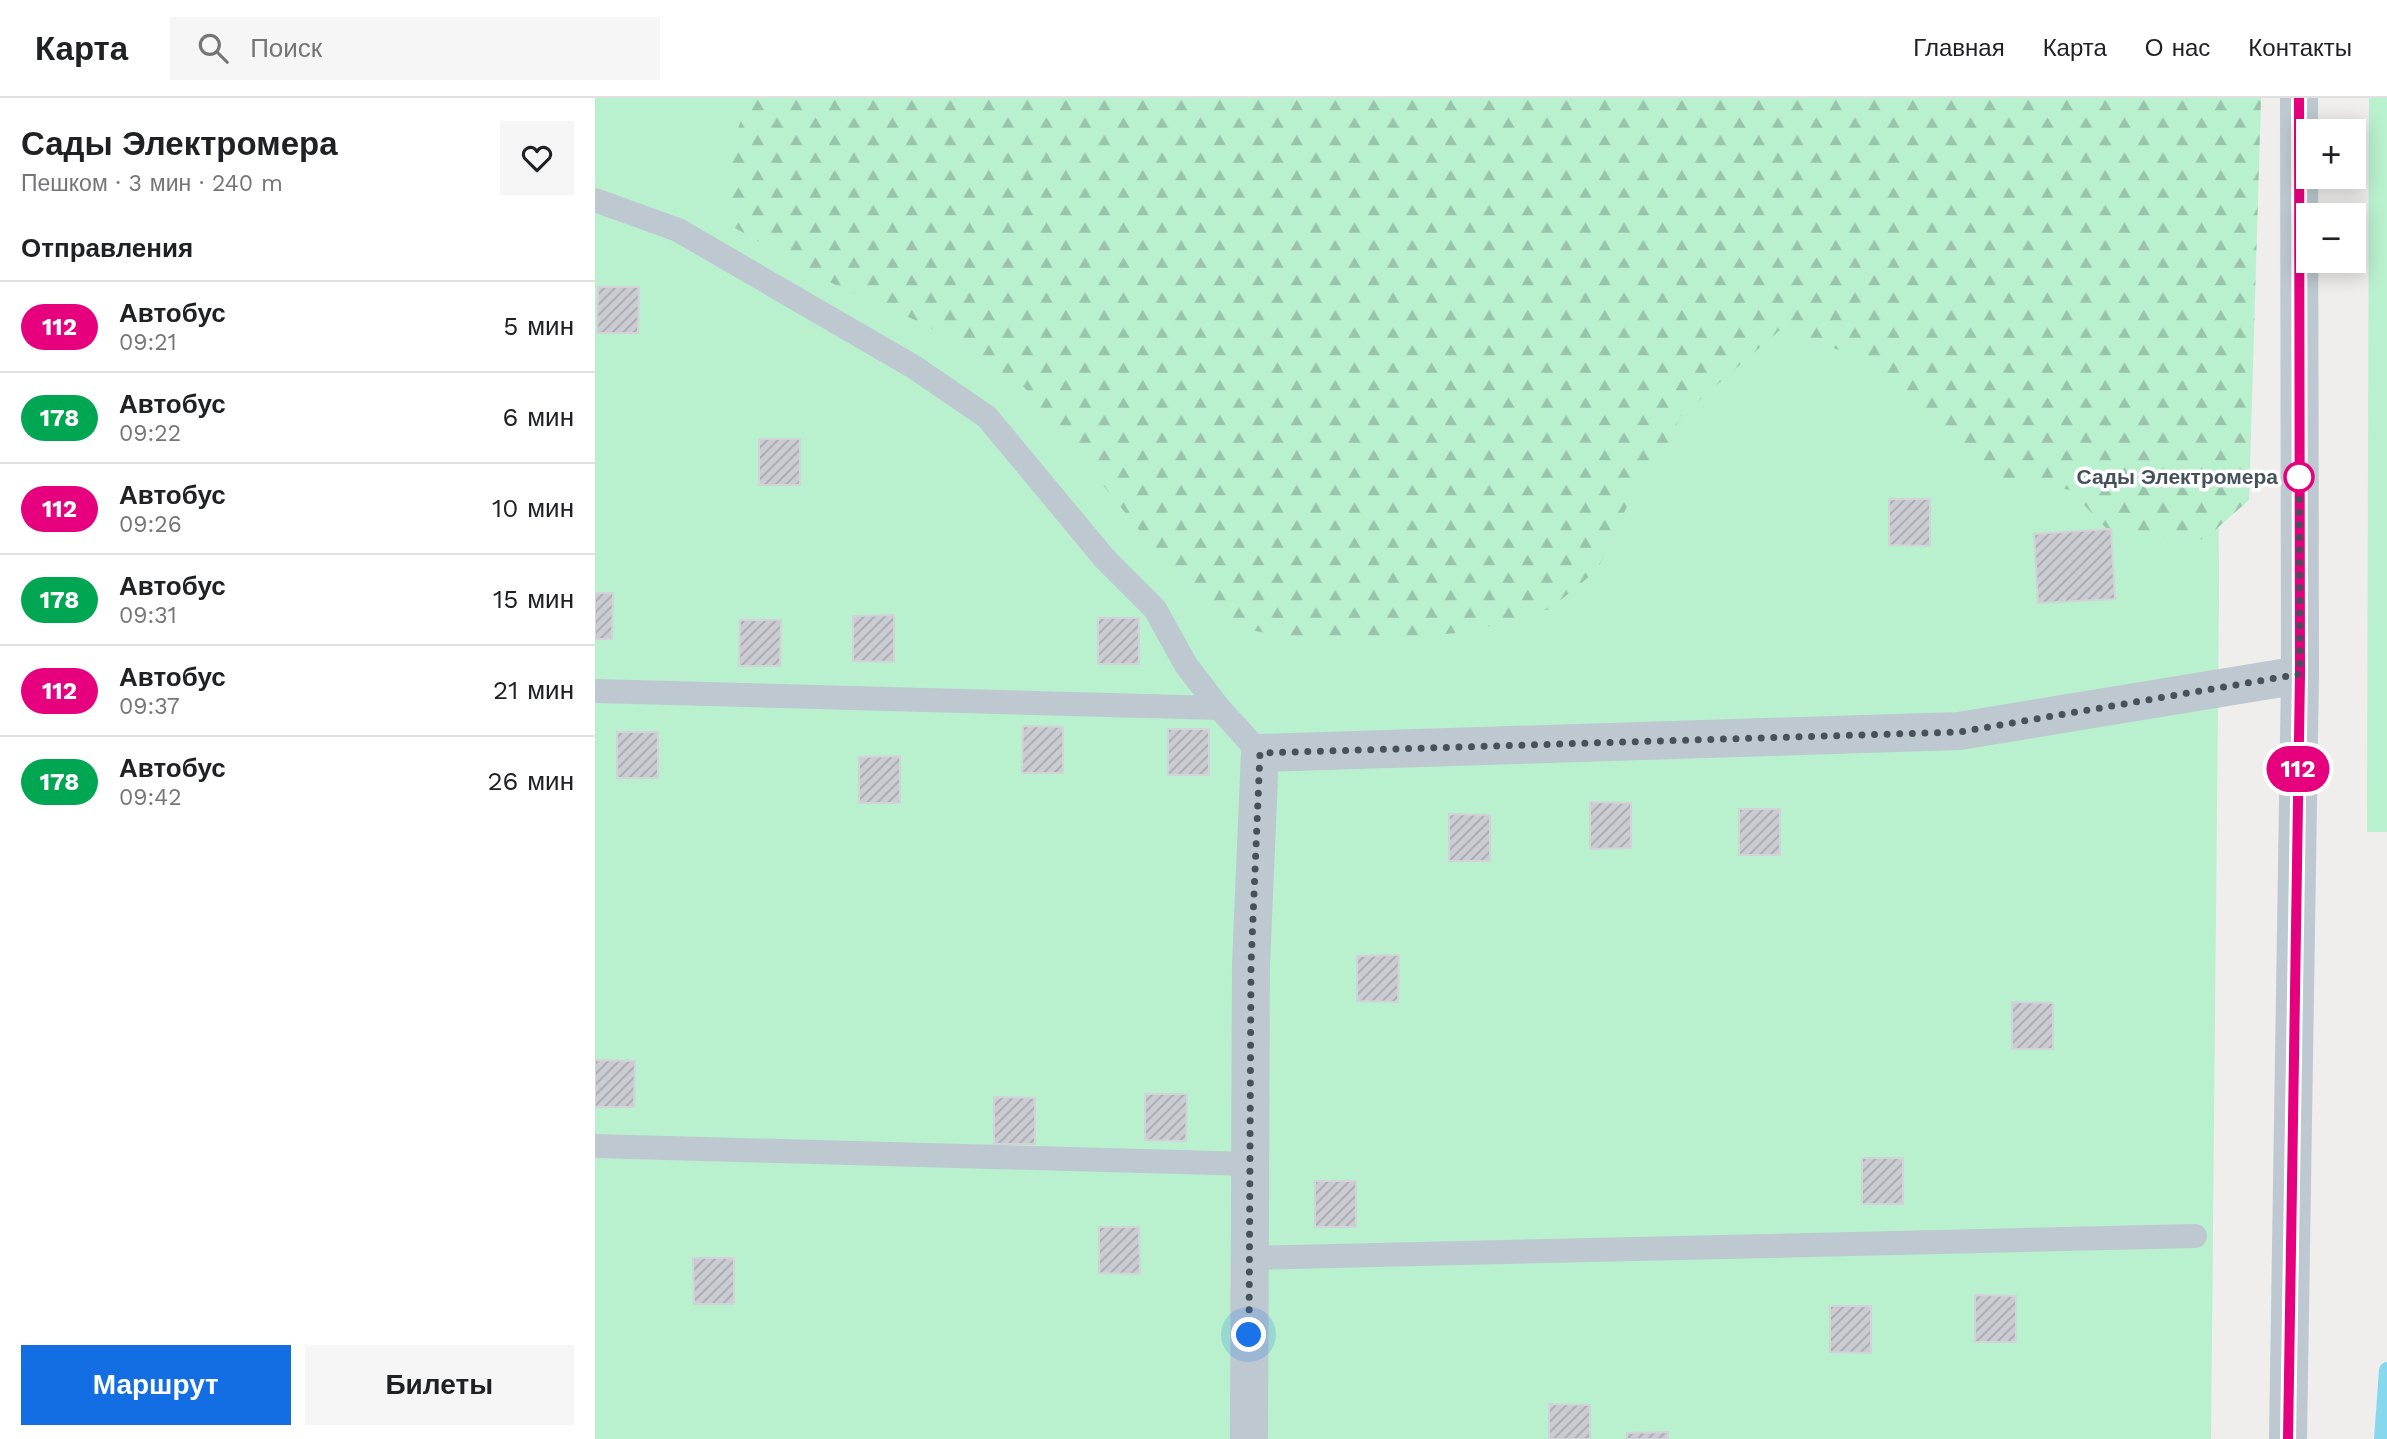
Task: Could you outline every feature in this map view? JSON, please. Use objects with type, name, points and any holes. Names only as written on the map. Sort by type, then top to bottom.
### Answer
[{"type":"street","points":[[2288,1439],[2300,674],[2299,98]]},
{"type":"street","points":[[1248,1439],[1251,965],[1260,753],[1959,732],[2300,674]]},
{"type":"lane","points":[[595,200],[677,230],[914,367],[987,417],[1105,559],[1155,609],[1186,665],[1219,708],[1260,753]]},
{"type":"lane","points":[[595,691],[1219,708]]},
{"type":"lane","points":[[595,1146],[1249,1164]]},
{"type":"lane","points":[[1249,1258],[2195,1236]]},
{"type":"green space","points":[[595,98],[2217,98],[2219,595],[2211,1439],[595,1439]]},
{"type":"green space","points":[[754,98],[2261,98],[2249,500],[2205,539],[2181,541],[2106,528],[2070,490],[1988,475],[1860,357],[1780,330],[1679,418],[1670,442],[1634,492],[1597,570],[1550,609],[1469,632],[1326,644],[1244,629],[1193,597],[1024,387],[999,377],[926,325],[825,280],[728,224],[734,142],[745,112]]},
{"type":"green space","points":[[2369,98],[2387,98],[2387,832],[2367,832]]},
{"type":"building","points":[[598,287],[639,287],[638,333],[597,333]]},
{"type":"building","points":[[759,439],[800,439],[800,485],[759,485]]},
{"type":"building","points":[[1889,499],[1930,499],[1930,546],[1889,545]]},
{"type":"building","points":[[2111,529],[2115,599],[2038,603],[2034,534]]},
{"type":"building","points":[[595,593],[613,593],[612,639],[595,639]]},
{"type":"building","points":[[894,615],[894,662],[853,661],[853,616]]},
{"type":"building","points":[[1098,618],[1139,618],[1139,664],[1098,664]]},
{"type":"building","points":[[740,620],[781,620],[780,666],[739,666]]},
{"type":"building","points":[[1023,726],[1063,727],[1063,773],[1022,773]]},
{"type":"building","points":[[1168,729],[1209,729],[1209,775],[1168,775]]},
{"type":"building","points":[[617,732],[658,732],[658,778],[617,778]]},
{"type":"building","points":[[900,756],[900,803],[859,803],[859,757]]},
{"type":"building","points":[[1590,802],[1631,803],[1631,848],[1590,849]]},
{"type":"building","points":[[1739,809],[1780,809],[1780,855],[1739,855]]},
{"type":"building","points":[[1449,814],[1490,815],[1490,861],[1449,861]]},
{"type":"building","points":[[1399,955],[1398,1002],[1357,1001],[1357,956]]},
{"type":"building","points":[[2012,1002],[2053,1003],[2053,1049],[2012,1049]]},
{"type":"building","points":[[595,1060],[635,1061],[634,1107],[595,1107]]},
{"type":"building","points":[[1145,1094],[1187,1094],[1186,1141],[1145,1140]]},
{"type":"building","points":[[994,1097],[1035,1098],[1035,1144],[994,1144]]},
{"type":"building","points":[[1862,1158],[1903,1158],[1903,1204],[1862,1204]]},
{"type":"building","points":[[1315,1181],[1356,1181],[1356,1227],[1315,1227]]},
{"type":"building","points":[[1099,1227],[1139,1227],[1140,1274],[1099,1273]]},
{"type":"building","points":[[693,1258],[734,1258],[734,1304],[694,1304]]},
{"type":"building","points":[[1975,1295],[2016,1296],[2016,1342],[1975,1342]]},
{"type":"building","points":[[1830,1306],[1871,1306],[1871,1353],[1830,1352]]},
{"type":"building","points":[[1549,1404],[1590,1405],[1590,1439],[1549,1439]]},
{"type":"building","points":[[1668,1432],[1668,1439],[1627,1439],[1627,1433]]},
{"type":"waterway","points":[[2382,1439],[2387,1370]]},
{"type":"bus line","name":"112","points":[[2288,1439],[2300,674],[2299,98]]},
{"type":"place","name":"Сады Электромера","points":[[2299,477]]},
{"type":"route","points":[[1249,1335],[1251,965],[1260,753],[1959,732],[2300,674],[2299,477]]}]
